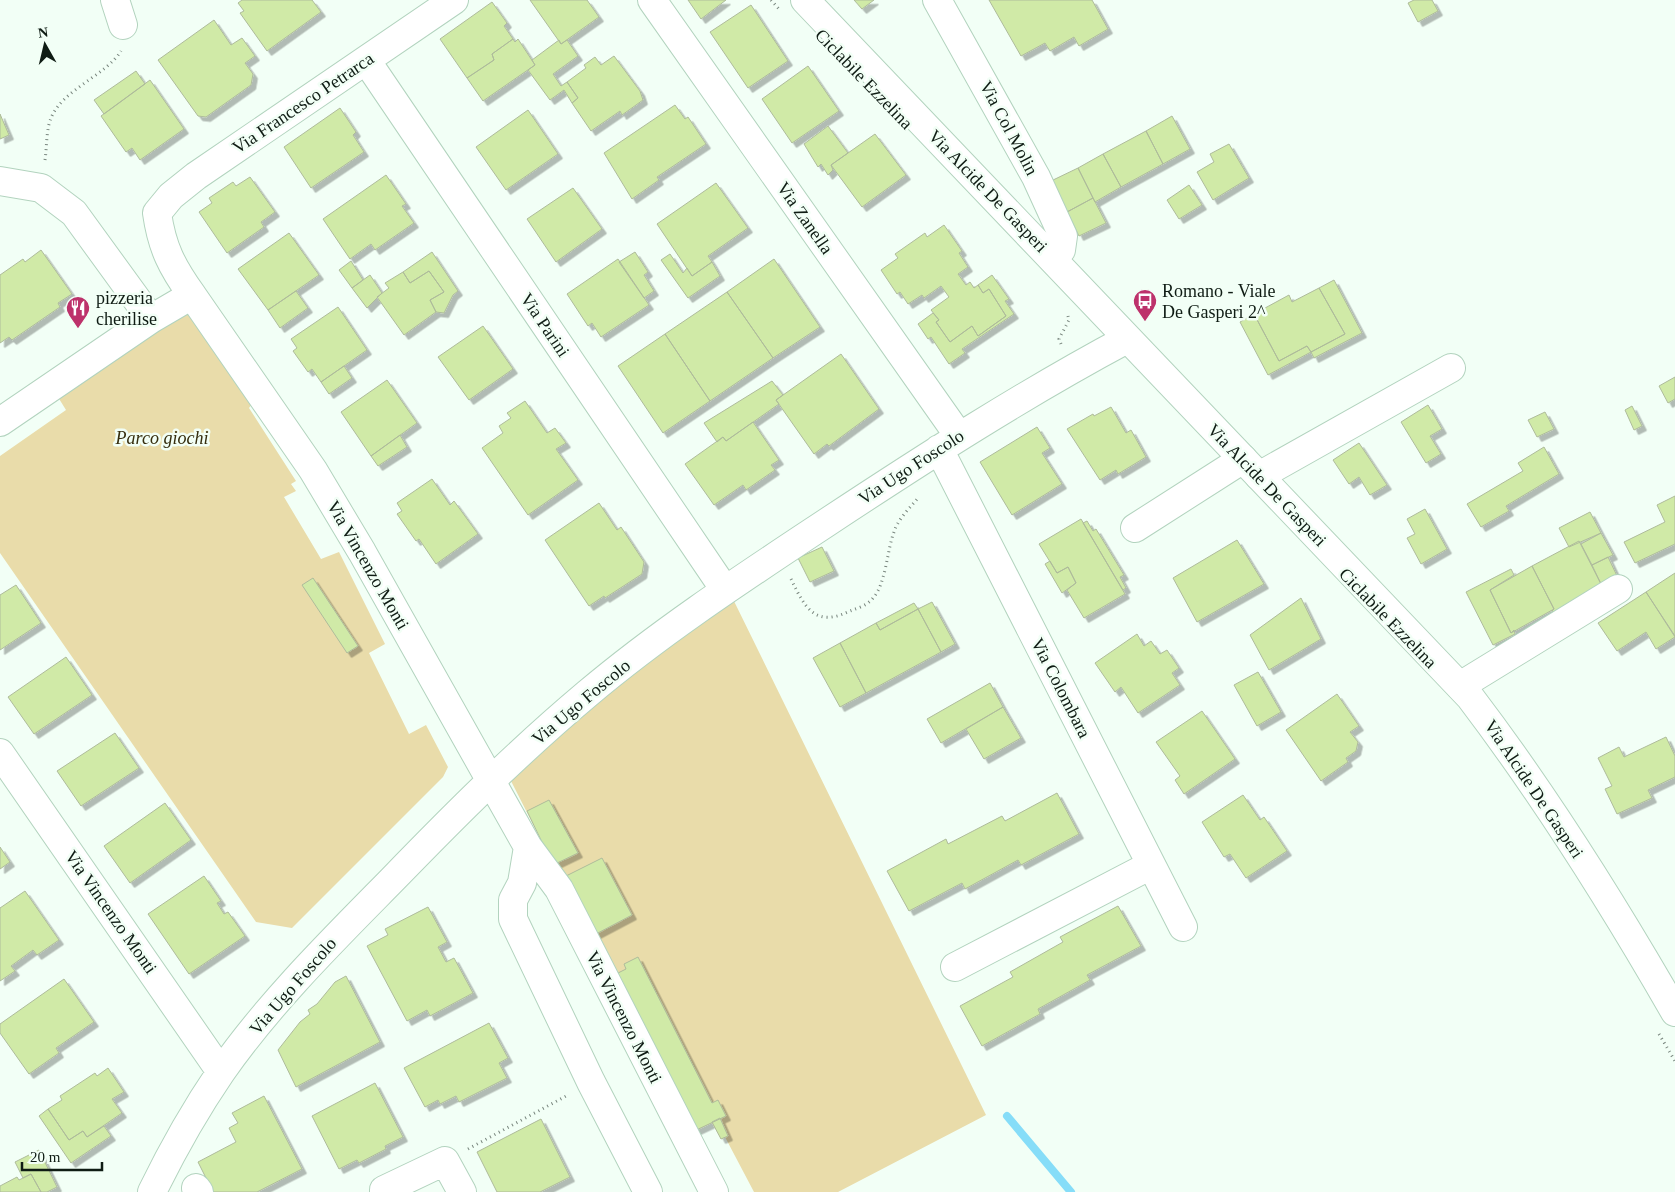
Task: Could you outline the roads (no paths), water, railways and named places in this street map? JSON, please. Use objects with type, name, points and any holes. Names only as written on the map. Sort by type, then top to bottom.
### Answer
[{"type":"street","name":"Via Francesco Petrarca","points":[[157,213],[171,196],[196,176],[454,0]]},
{"type":"street","name":"Via Zanella","points":[[652,0],[949,452]]},
{"type":"street","name":"Via Col Molin","points":[[937,0],[1036,177],[1063,236],[1061,250],[1053,259]]},
{"type":"street","name":"Via Alcide De Gasperi","points":[[794,7],[1053,259],[1127,339],[1460,686],[1520,762],[1634,941],[1665,1020]]},
{"type":"street","name":"Via Parini","points":[[366,60],[725,590]]},
{"type":"street","points":[[0,182],[41,188],[74,213],[151,318]]},
{"type":"street","name":"Via Vincenzo Monti","points":[[157,213],[161,240],[173,268],[313,470],[362,552],[528,847],[559,889],[714,1192]]},
{"type":"street","points":[[0,422],[151,318],[192,295]]},
{"type":"street","name":"Via Ugo Foscolo","points":[[152,1192],[169,1157],[221,1072],[259,1024],[322,952],[491,779],[611,674],[725,590],[779,554],[949,452],[1074,367],[1127,339]]},
{"type":"street","points":[[1134,528],[1451,368]]},
{"type":"street","name":"Via Colombara","points":[[949,452],[1183,927]]},
{"type":"street","points":[[1460,686],[1618,589]]},
{"type":"street","name":"Via Vincenzo Monti","points":[[0,753],[221,1072]]},
{"type":"street","points":[[528,847],[525,873],[513,900],[513,919],[591,1082],[648,1192]]},
{"type":"street","points":[[955,967],[1151,865]]},
{"type":"street","points":[[519,889],[547,884],[559,889]]},
{"type":"street","points":[[384,1192],[384,1190],[445,1161],[462,1192]]},
{"type":"waterway","points":[[1007,1116],[1071,1192]]},
{"type":"place","name":"Romano - Viale De Gasperi 2^","points":[[1145,322]]},
{"type":"place","name":"pizzeria cherilise","points":[[78,329]]},
{"type":"park label","name":"Parco giochi","points":[[162,438]]}]
